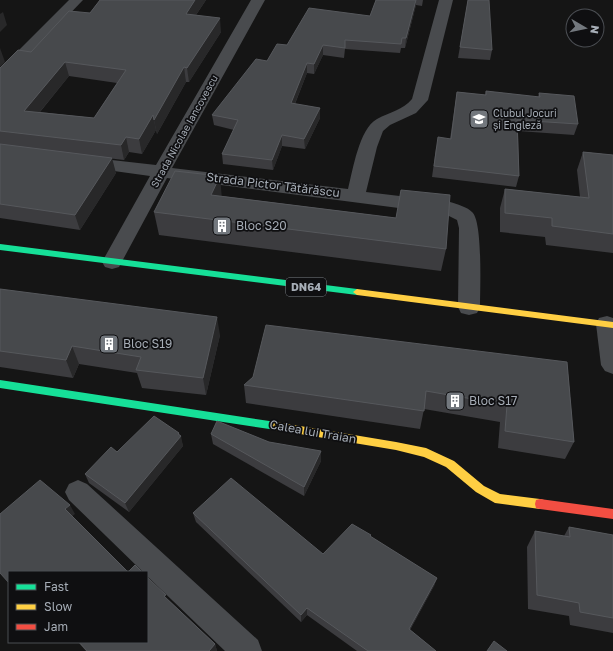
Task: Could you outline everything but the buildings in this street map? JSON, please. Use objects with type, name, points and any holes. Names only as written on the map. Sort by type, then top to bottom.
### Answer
[{"type":"main road","name":"DN64","points":[[0,247],[610,325]]},
{"type":"main road","name":"Calea lui Traian","points":[[0,384],[214,415],[396,446],[426,453],[450,464],[480,489],[499,498],[613,514]]},
{"type":"street","points":[[0,78],[76,0]]},
{"type":"street","name":"Strada Nicolae Iancovescu","points":[[112,262],[258,0]]},
{"type":"street","name":"Strada Pictor Tătărăscu","points":[[356,195],[372,135],[378,126],[404,115],[415,108],[420,100],[446,0]]},
{"type":"street","name":"Strada Pictor Tătărăscu","points":[[69,160],[450,208],[466,217],[469,228],[469,307]]},
{"type":"street","points":[[610,325],[613,365]]},
{"type":"street","points":[[78,492],[247,651]]},
{"type":"traffic: fast","points":[[0,247],[357,292]]},
{"type":"traffic: fast","points":[[0,384],[276,426]]},
{"type":"traffic: slow","points":[[357,292],[613,325]]},
{"type":"traffic: slow","points":[[276,426],[396,446],[426,453],[450,464],[480,489],[499,499],[540,504]]},
{"type":"traffic: jam","points":[[540,504],[613,514]]},
{"type":"place","name":"Clubul Jocuri și Engleză","points":[[479,119]]},
{"type":"place","name":"Bloc S20","points":[[222,226]]},
{"type":"place","name":"Bloc S19","points":[[109,344]]},
{"type":"place","name":"Bloc S17","points":[[455,401]]}]
